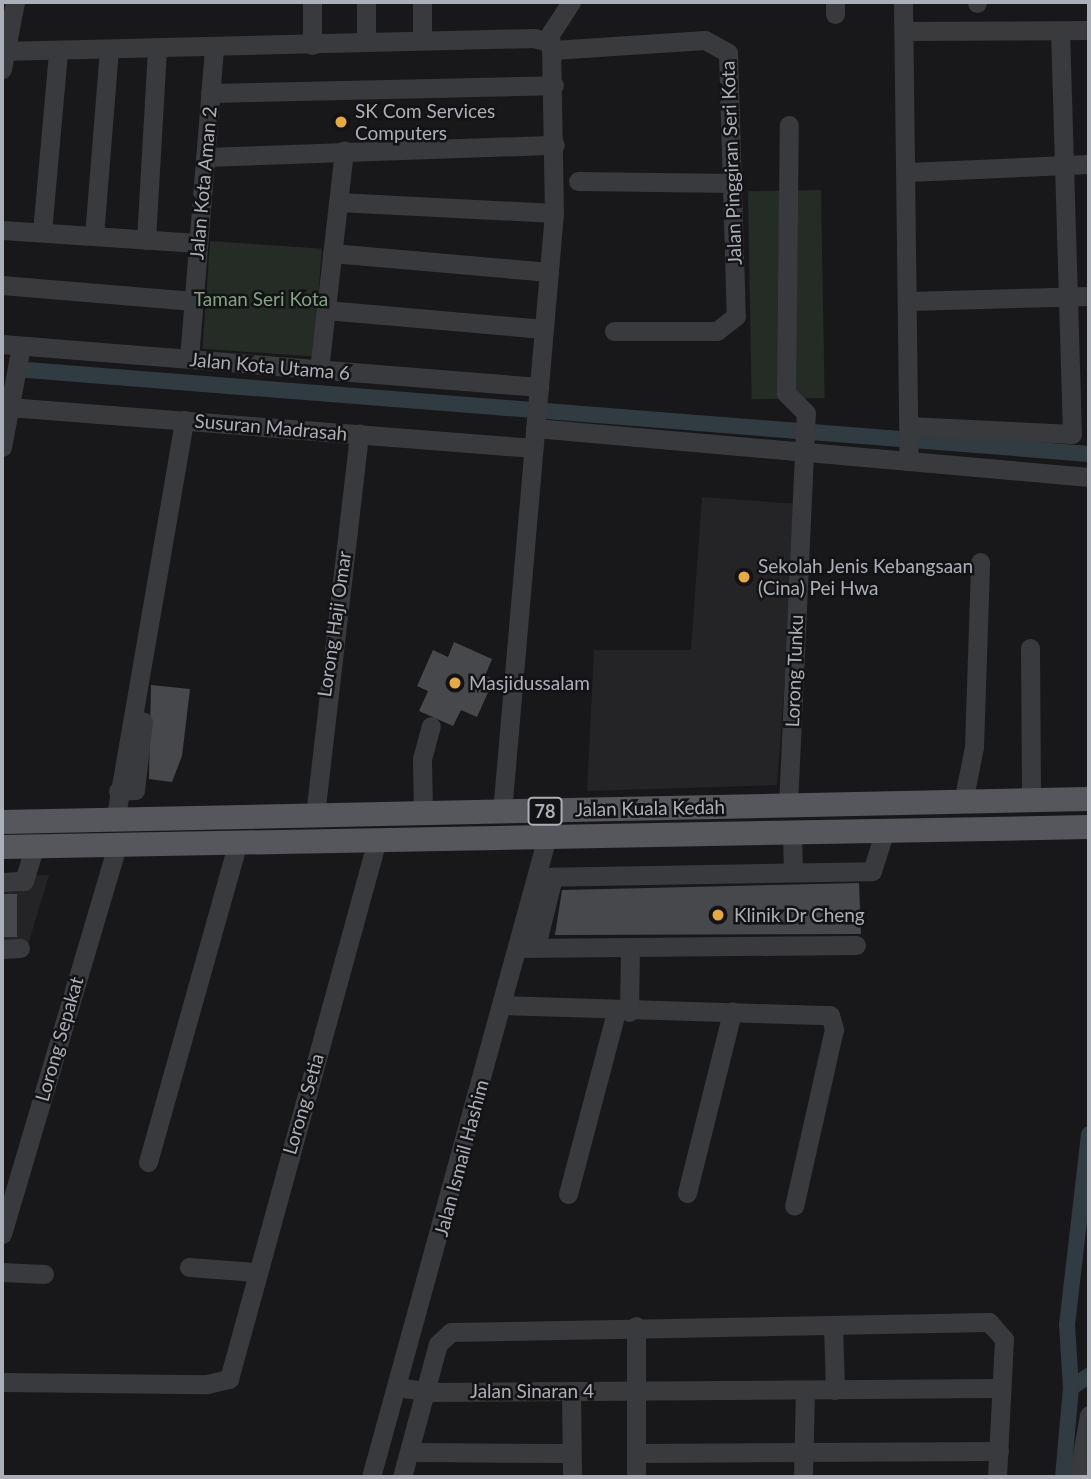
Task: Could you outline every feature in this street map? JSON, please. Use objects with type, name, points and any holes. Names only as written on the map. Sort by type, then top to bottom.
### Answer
[{"type":"main road","name":"Jalan Kuala Kedah","points":[[2,847],[35,846],[116,833],[314,815],[1089,799]]},
{"type":"main road","name":"Jalan Kuala Kedah","points":[[2,822],[238,842],[1089,827]]},
{"type":"street","points":[[3,57],[15,2]]},
{"type":"street","points":[[312,2],[312,45]]},
{"type":"street","points":[[366,2],[366,41]]},
{"type":"street","points":[[422,2],[422,40]]},
{"type":"street","points":[[502,811],[554,213],[554,85],[550,45],[570,2]]},
{"type":"street","points":[[903,2],[908,172],[909,442]]},
{"type":"street","points":[[904,31],[1089,30]]},
{"type":"street","points":[[909,442],[1072,434],[1080,296],[1067,165],[1060,31]]},
{"type":"street","name":"Jalan Pinggiran Seri Kota","points":[[3,57],[58,51],[157,51],[422,40],[550,45],[705,40],[719,45],[728,53],[730,74],[733,183],[732,324],[718,331],[614,331]]},
{"type":"street","name":"Jalan Kota Aman 2","points":[[189,359],[214,48]]},
{"type":"street","points":[[42,232],[58,51]]},
{"type":"street","points":[[94,236],[109,51]]},
{"type":"street","points":[[146,240],[157,51]]},
{"type":"street","points":[[210,93],[554,85]]},
{"type":"street","name":"Lorong Tunku","points":[[788,806],[806,413],[786,393],[789,125]]},
{"type":"street","points":[[205,157],[344,150],[555,145]]},
{"type":"street","points":[[320,370],[344,150]]},
{"type":"street","points":[[908,172],[1089,164]]},
{"type":"street","points":[[578,181],[733,183]]},
{"type":"street","points":[[338,202],[554,213]]},
{"type":"street","points":[[2,230],[198,243]]},
{"type":"street","points":[[332,253],[549,272]]},
{"type":"street","points":[[2,285],[194,301]]},
{"type":"street","points":[[909,301],[1080,296]]},
{"type":"street","points":[[326,310],[544,329]]},
{"type":"street","points":[[2,447],[9,407],[7,384],[11,345]]},
{"type":"street","name":"Jalan Kota Utama 6","points":[[11,345],[320,370],[537,407],[804,445],[909,442]]},
{"type":"street","name":"Susuran Madrasah","points":[[9,407],[533,448]]},
{"type":"street","name":"Lorong Sepakat","points":[[2,1234],[116,833],[118,792],[184,420]]},
{"type":"street","name":"Lorong Haji Omar","points":[[314,815],[359,434]]},
{"type":"street","points":[[909,442],[1089,477]]},
{"type":"street","points":[[963,802],[974,747],[980,562]]},
{"type":"street","points":[[1030,648],[1031,800]]},
{"type":"street","points":[[118,792],[135,790],[145,703]]},
{"type":"street","points":[[423,813],[422,759],[431,726]]},
{"type":"street","points":[[545,877],[872,871],[885,830]]},
{"type":"street","points":[[792,832],[793,872]]},
{"type":"street","name":"Jalan Ismail Hashim","points":[[372,1477],[520,941],[545,877],[547,837]]},
{"type":"street","name":"Lorong Setia","points":[[2,1382],[207,1384],[229,1379],[235,1369],[255,1272],[377,840]]},
{"type":"street","points":[[148,1162],[238,842]]},
{"type":"street","points":[[2,882],[24,881],[35,846]]},
{"type":"street","points":[[520,941],[629,948],[856,945]]},
{"type":"street","points":[[568,1194],[622,1012],[629,948]]},
{"type":"street","points":[[503,1005],[622,1012],[825,1012],[834,1019],[794,1206]]},
{"type":"street","points":[[687,1193],[732,1012]]},
{"type":"street","points":[[189,1267],[255,1272]]},
{"type":"street","points":[[2,1272],[44,1274]]},
{"type":"street","points":[[402,1477],[444,1334],[636,1326],[997,1324],[1004,1339],[997,1477]]},
{"type":"street","points":[[833,1325],[835,1390]]},
{"type":"street","points":[[636,1326],[636,1477]]},
{"type":"street","name":"Jalan Sinaran 4","points":[[398,1387],[428,1392],[1000,1388]]},
{"type":"street","points":[[803,1477],[805,1390]]},
{"type":"street","points":[[571,1391],[572,1477]]},
{"type":"street","points":[[1078,1477],[1089,1415]]},
{"type":"street","points":[[636,1453],[999,1451]]},
{"type":"street","points":[[410,1452],[570,1453]]},
{"type":"shaded area","name":"Sekolah Jenis Kebangsaan (Cina) Pei Hwa","points":[[702,497],[798,504],[777,785],[587,791],[594,650],[691,650]]},
{"type":"shaded area","points":[[49,875],[25,955],[2,955],[2,876]]},
{"type":"green space","points":[[821,190],[825,398],[752,399],[748,191]]},
{"type":"green space","name":"Taman Seri Kota","points":[[210,241],[322,249],[314,357],[202,349]]},
{"type":"building","name":"Masjidussalam","points":[[454,642],[492,659],[485,676],[494,679],[477,717],[461,710],[453,726],[419,711],[428,691],[417,686],[433,650],[448,657]]},
{"type":"building","points":[[151,685],[190,689],[182,756],[172,782],[149,779]]},
{"type":"building","points":[[859,883],[861,934],[555,935],[562,890]]},
{"type":"building","points":[[2,894],[17,894],[17,937],[2,937]]},
{"type":"waterway","points":[[27,370],[1089,454]]},
{"type":"waterway","points":[[1063,1477],[1071,1388],[1067,1325],[1089,1134]]},
{"type":"waterway","points":[[1071,1388],[1088,1376]]},
{"type":"place","name":"SK Com Services Computers","points":[[341,122]]},
{"type":"place","name":"Sekolah Jenis Kebangsaan (Cina) Pei Hwa","points":[[744,577]]},
{"type":"place","name":"Masjidussalam","points":[[455,683]]},
{"type":"place","name":"Klinik Dr Cheng","points":[[718,915]]}]
